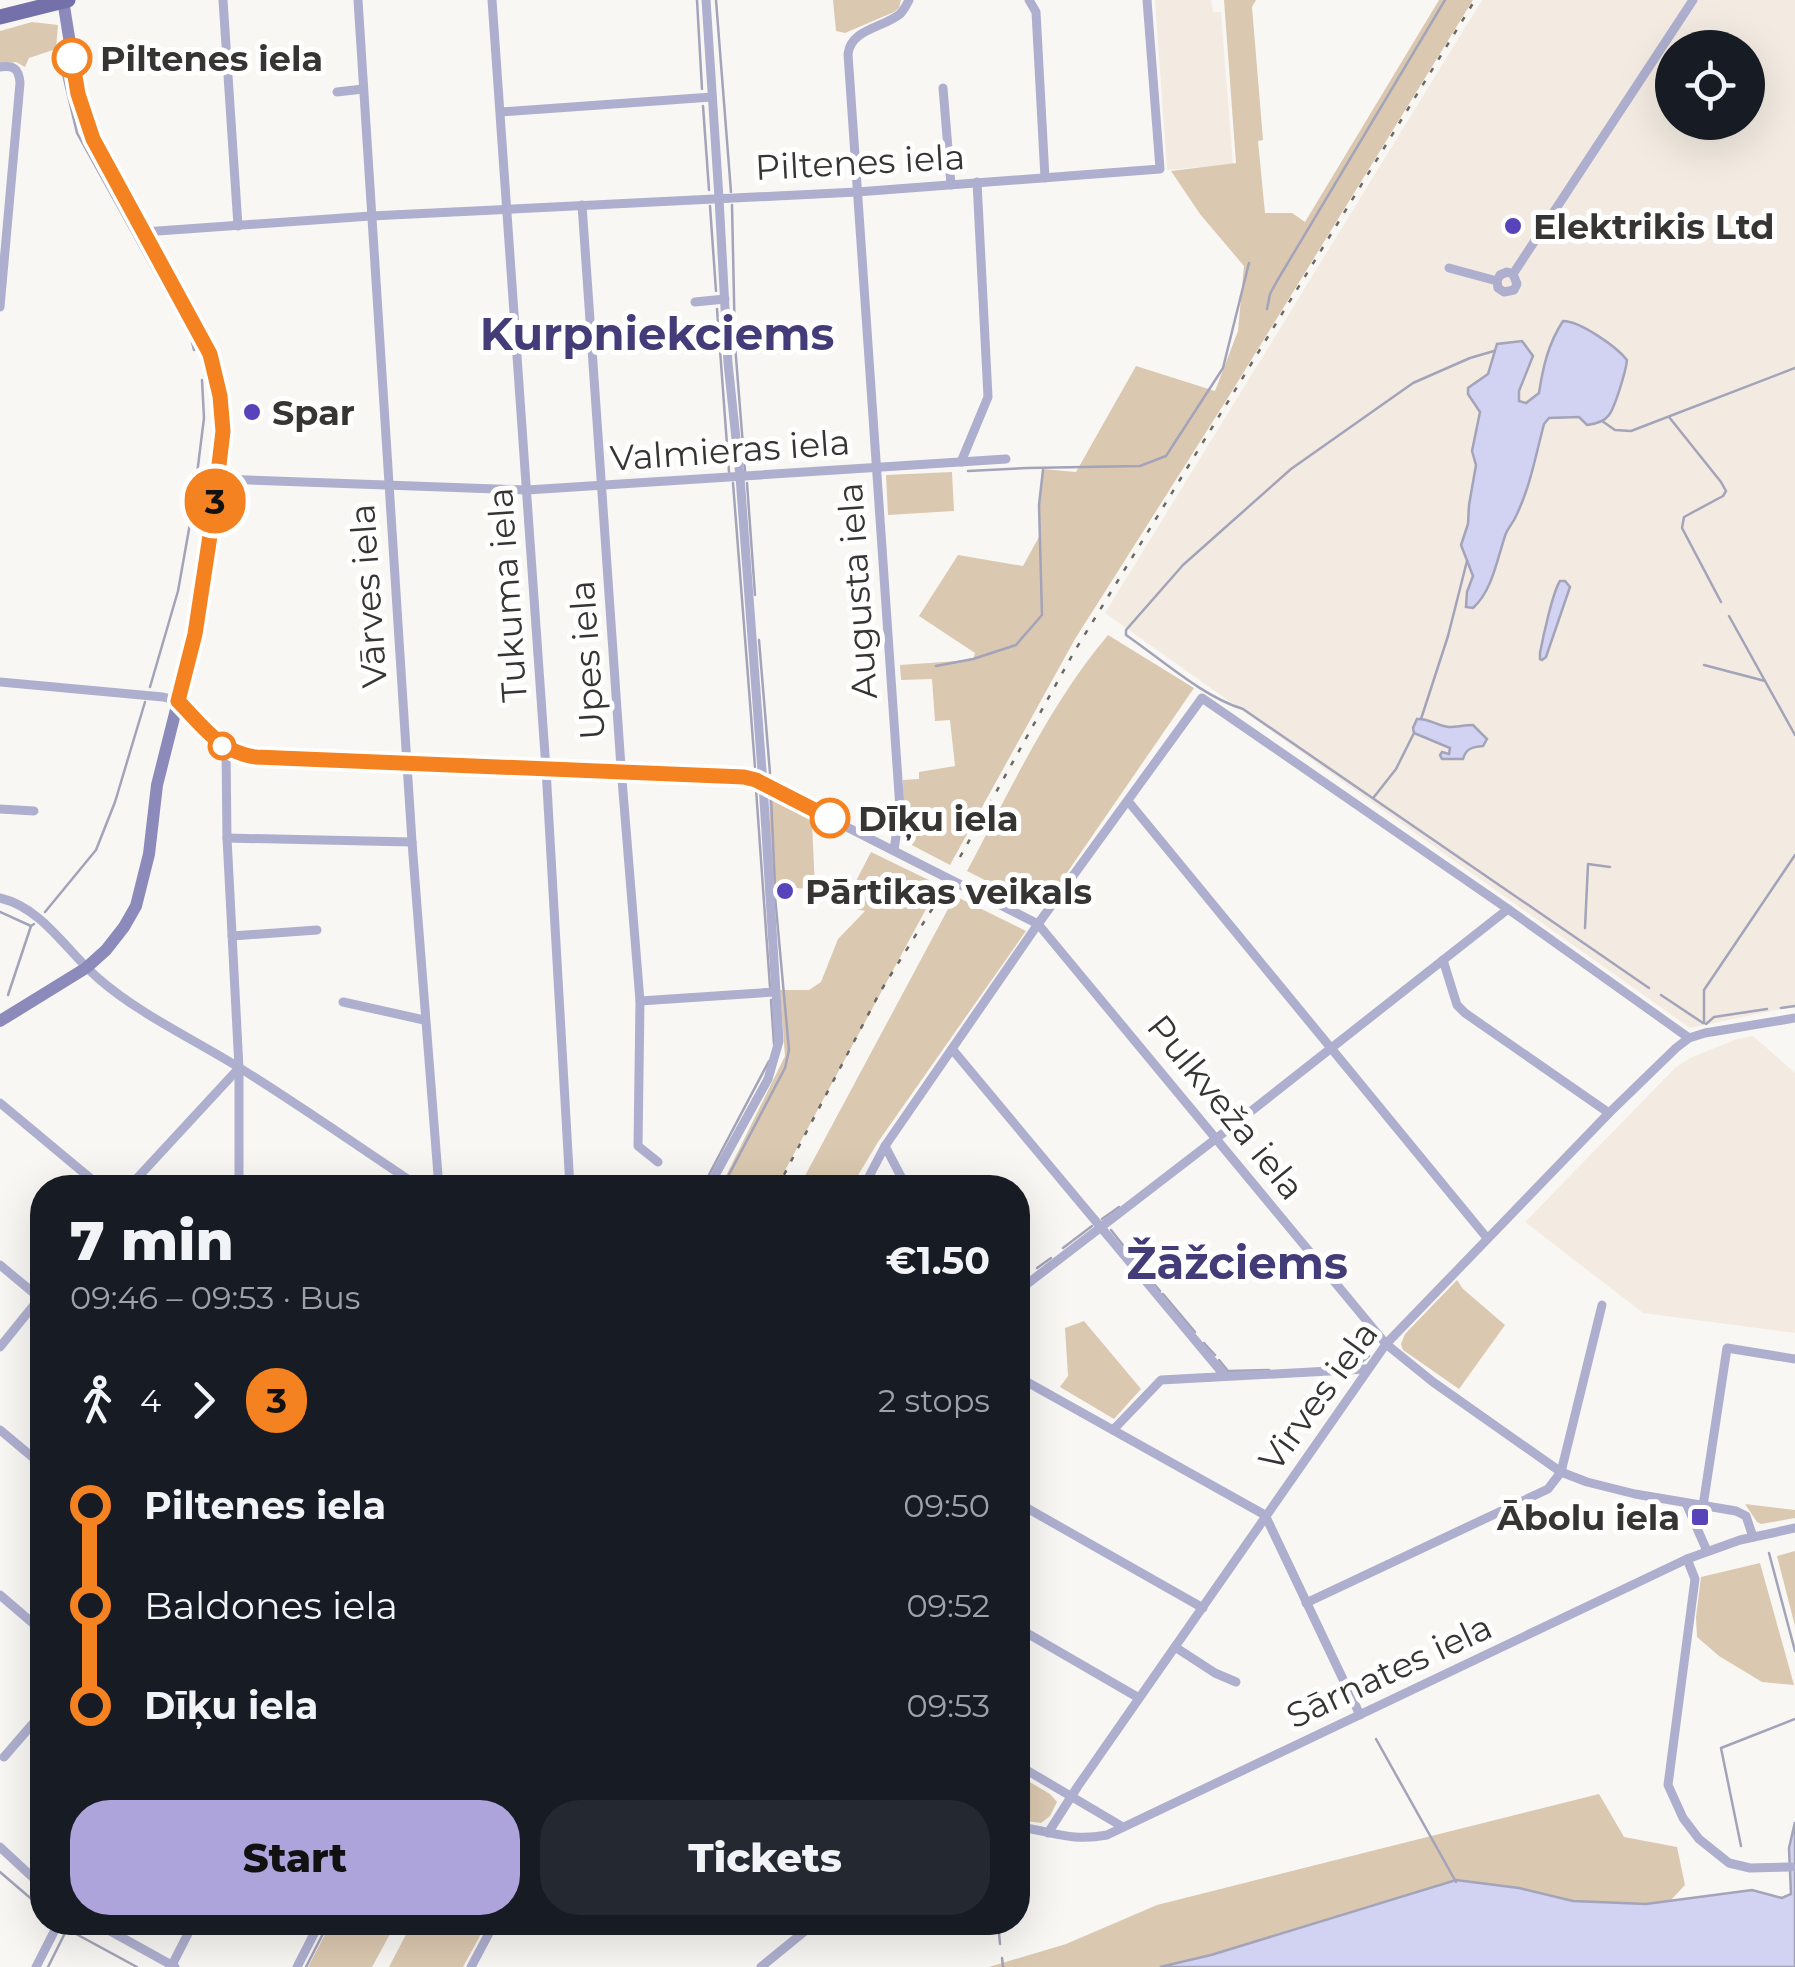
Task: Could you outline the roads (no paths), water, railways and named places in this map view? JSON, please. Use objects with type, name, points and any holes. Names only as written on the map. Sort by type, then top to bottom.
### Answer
[{"type":"main road","points":[[0,17],[65,0]]},
{"type":"street","points":[[0,1021],[86,968],[106,950],[136,906],[149,854],[157,785],[195,634],[223,431],[210,354],[85,119],[65,0]]},
{"type":"street","points":[[223,0],[238,226]]},
{"type":"street","name":"Vārves iela","points":[[358,0],[424,1020],[438,1175]]},
{"type":"street","name":"Tukuma iela","points":[[492,0],[546,769],[569,1175]]},
{"type":"street","points":[[706,0],[728,363],[740,478],[779,1041],[768,1079],[715,1175]]},
{"type":"street","name":"Augusta iela","points":[[894,850],[900,809],[849,46],[855,38],[902,13],[909,0]]},
{"type":"street","points":[[1030,0],[1036,12],[1045,178]]},
{"type":"street","name":"Piltenes iela","points":[[144,232],[372,216],[857,192],[1160,169],[1147,0]]},
{"type":"street","points":[[1513,274],[1694,0]]},
{"type":"street","points":[[0,67],[16,68],[20,83],[0,308]]},
{"type":"street","points":[[943,88],[950,184]]},
{"type":"street","points":[[336,92],[364,89]]},
{"type":"street","points":[[501,112],[712,97]]},
{"type":"street","points":[[962,462],[988,397],[977,182]]},
{"type":"street","name":"Upes iela","points":[[582,205],[640,1001],[638,1146],[658,1162]]},
{"type":"street","points":[[1450,268],[1497,281]]},
{"type":"street","points":[[1497,281],[1503,273],[1513,274]]},
{"type":"street","points":[[1497,281],[1501,290],[1511,292],[1517,284],[1513,274]]},
{"type":"street","points":[[694,302],[726,300]]},
{"type":"street","name":"Valmieras iela","points":[[218,480],[527,490],[1006,459]]},
{"type":"street","points":[[0,682],[178,701],[226,749],[240,1068],[238,1175]]},
{"type":"street","points":[[870,1175],[885,1146],[1038,924],[1202,698],[1689,1038],[1725,1028],[1795,1018]]},
{"type":"street","name":"Pulkveža iela","points":[[226,749],[256,757],[744,777],[1038,924],[1386,1344],[1561,1472],[1587,1482],[1736,1511],[1746,1516],[1753,1537]]},
{"type":"street","points":[[1128,801],[1487,1238]]},
{"type":"street","points":[[0,808],[34,812]]},
{"type":"street","points":[[228,838],[412,842]]},
{"type":"street","points":[[0,898],[34,914],[112,990],[240,1068],[401,1175]]},
{"type":"street","points":[[1030,1281],[1508,909]]},
{"type":"street","points":[[232,936],[316,930]]},
{"type":"street","points":[[1443,960],[1457,1005],[1465,1013],[1609,1113]]},
{"type":"street","points":[[640,1001],[774,992]]},
{"type":"street","points":[[343,1002],[424,1020]]},
{"type":"street","name":"Virves iela","points":[[1048,1833],[1386,1344],[1609,1113],[1689,1038]]},
{"type":"street","points":[[952,1049],[1225,1376]]},
{"type":"street","points":[[140,1175],[240,1068]]},
{"type":"street","points":[[0,1103],[86,1175]]},
{"type":"street","points":[[885,1146],[900,1175]]},
{"type":"street","points":[[0,1265],[30,1289]]},
{"type":"street","points":[[1306,1604],[1548,1489],[1561,1472],[1602,1305]]},
{"type":"street","points":[[0,1347],[30,1312]]},
{"type":"street","points":[[1703,1506],[1727,1348],[1795,1359]]},
{"type":"street","points":[[1113,1430],[1161,1380],[1366,1369]]},
{"type":"street","points":[[1030,1384],[1266,1515],[1360,1716]]},
{"type":"street","points":[[0,1430],[30,1456]]},
{"type":"street","points":[[1686,1503],[1707,1551]]},
{"type":"street","points":[[1030,1511],[1203,1608]]},
{"type":"street","name":"Sārnates iela","points":[[1123,1827],[1687,1559],[1795,1528]]},
{"type":"street","points":[[1687,1559],[1694,1579],[1668,1785],[1698,1839],[1729,1862],[1750,1868],[1791,1867]]},
{"type":"street","points":[[0,1595],[30,1621]]},
{"type":"street","points":[[1030,1635],[1139,1698]]},
{"type":"street","points":[[1175,1648],[1236,1682]]},
{"type":"street","points":[[4,1758],[30,1728]]},
{"type":"street","points":[[1030,1772],[1123,1827]]},
{"type":"street","points":[[1030,1829],[1067,1838],[1089,1838],[1123,1827]]},
{"type":"street","points":[[0,1847],[30,1875]]},
{"type":"street","points":[[36,1967],[52,1935]]},
{"type":"street","points":[[118,1935],[174,1966],[188,1935]]},
{"type":"street","points":[[297,1967],[313,1935]]},
{"type":"street","points":[[472,1967],[489,1935]]},
{"type":"street","points":[[762,1967],[800,1935]]},
{"type":"water","points":[[1563,321],[1598,336],[1627,360],[1617,397],[1609,415],[1599,422],[1587,425],[1579,417],[1549,418],[1544,424],[1525,494],[1506,533],[1489,584],[1473,608],[1466,607],[1473,576],[1461,545],[1468,524],[1476,465],[1472,451],[1480,412],[1468,388],[1488,374],[1497,344],[1522,341],[1533,356],[1519,391],[1519,401],[1526,403],[1539,393],[1553,338]]},
{"type":"water","points":[[1560,581],[1570,587],[1542,660],[1546,626]]},
{"type":"water","points":[[1417,719],[1449,727],[1473,725],[1487,739],[1483,746],[1468,750],[1463,759],[1442,759],[1442,752],[1449,754],[1450,748],[1414,733]]},
{"type":"water","points":[[1795,1822],[1795,1967],[1160,1967],[1456,1880],[1519,1888],[1573,1901],[1646,1904],[1752,1890],[1782,1898],[1791,1894],[1789,1848]]},
{"type":"waterway","points":[[697,0],[702,89]]},
{"type":"waterway","points":[[716,0],[731,192]]},
{"type":"waterway","points":[[1267,309],[1277,281],[1445,0]]},
{"type":"waterway","points":[[62,70],[77,133],[191,338],[194,350]]},
{"type":"waterway","points":[[703,106],[709,190]]},
{"type":"waterway","points":[[732,205],[735,345],[745,471]]},
{"type":"waterway","points":[[710,206],[716,291]]},
{"type":"waterway","points":[[968,471],[1140,466],[1166,456],[1223,368],[1249,263]]},
{"type":"waterway","points":[[717,309],[729,472]]},
{"type":"waterway","points":[[1494,351],[1413,383],[1291,469],[1183,565],[1126,630],[1126,635],[1198,687],[1243,709],[1649,988]]},
{"type":"waterway","points":[[1602,421],[1615,430],[1631,431],[1795,368]]},
{"type":"waterway","points":[[193,506],[204,418],[202,380]]},
{"type":"waterway","points":[[1669,417],[1726,491],[1684,517],[1682,528],[1721,602]]},
{"type":"waterway","points":[[936,666],[1016,645],[1042,615],[1039,505],[1043,470]]},
{"type":"waterway","points":[[733,483],[755,767]]},
{"type":"waterway","points":[[747,483],[755,595]]},
{"type":"waterway","points":[[150,687],[178,591],[191,518]]},
{"type":"waterway","points":[[1421,719],[1467,561]]},
{"type":"waterway","points":[[1729,616],[1795,735]]},
{"type":"waterway","points":[[759,640],[770,773]]},
{"type":"waterway","points":[[1704,665],[1765,681]]},
{"type":"waterway","points":[[45,912],[96,850],[145,702]]},
{"type":"waterway","points":[[1374,797],[1396,769],[1414,733]]},
{"type":"waterway","points":[[756,789],[770,987]]},
{"type":"waterway","points":[[771,797],[775,886]]},
{"type":"waterway","points":[[1704,1023],[1704,990],[1795,855]]},
{"type":"waterway","points":[[1585,928],[1588,864],[1610,867]]},
{"type":"waterway","points":[[729,1175],[785,1068],[789,1050],[775,896]]},
{"type":"waterway","points":[[0,912],[34,924]]},
{"type":"waterway","points":[[8,995],[31,926]]},
{"type":"waterway","points":[[1661,995],[1703,1023]]},
{"type":"waterway","points":[[771,1000],[774,1044]]},
{"type":"waterway","points":[[1781,1008],[1795,1006]]},
{"type":"waterway","points":[[1706,1024],[1714,1017],[1767,1009]]},
{"type":"waterway","points":[[709,1175],[769,1061]]},
{"type":"waterway","points":[[1102,1219],[1119,1207]]},
{"type":"waterway","points":[[1063,1248],[1092,1226]]},
{"type":"waterway","points":[[1111,1230],[1149,1278]]},
{"type":"waterway","points":[[1037,1268],[1051,1258]]},
{"type":"waterway","points":[[1155,1285],[1160,1291]]},
{"type":"waterway","points":[[1163,1294],[1195,1332]]},
{"type":"waterway","points":[[1204,1343],[1215,1355]]},
{"type":"waterway","points":[[1358,1365],[1369,1356]]},
{"type":"waterway","points":[[1219,1360],[1228,1371],[1269,1370]]},
{"type":"waterway","points":[[1769,1553],[1795,1651]]},
{"type":"waterway","points":[[1741,1846],[1721,1748],[1795,1719]]},
{"type":"waterway","points":[[1376,1739],[1456,1882]]},
{"type":"waterway","points":[[0,1872],[30,1898]]},
{"type":"waterway","points":[[48,1967],[64,1935]]},
{"type":"waterway","points":[[78,1935],[137,1967]]},
{"type":"waterway","points":[[306,1967],[322,1935]]},
{"type":"waterway","points":[[999,1935],[1000,1944]]},
{"type":"waterway","points":[[1002,1958],[1003,1967]]},
{"type":"railway","points":[[960,857],[1074,652],[1475,0]]},
{"type":"railway","points":[[784,1175],[880,992],[934,906]]},
{"type":"place","name":"Piltenes iela","points":[[72,58]]},
{"type":"place","name":"Elektrikis Ltd","points":[[1513,226]]},
{"type":"place","name":"Spar","points":[[252,412]]},
{"type":"place","name":"Dīķu iela","points":[[830,818]]},
{"type":"place","name":"Pārtikas veikals","points":[[785,891]]},
{"type":"place","name":"Ābolu iela","points":[[1700,1517]]},
{"type":"district","name":"Kurpniekciems","points":[[657,333]]},
{"type":"district","name":"Žāžciems","points":[[1237,1262]]}]
